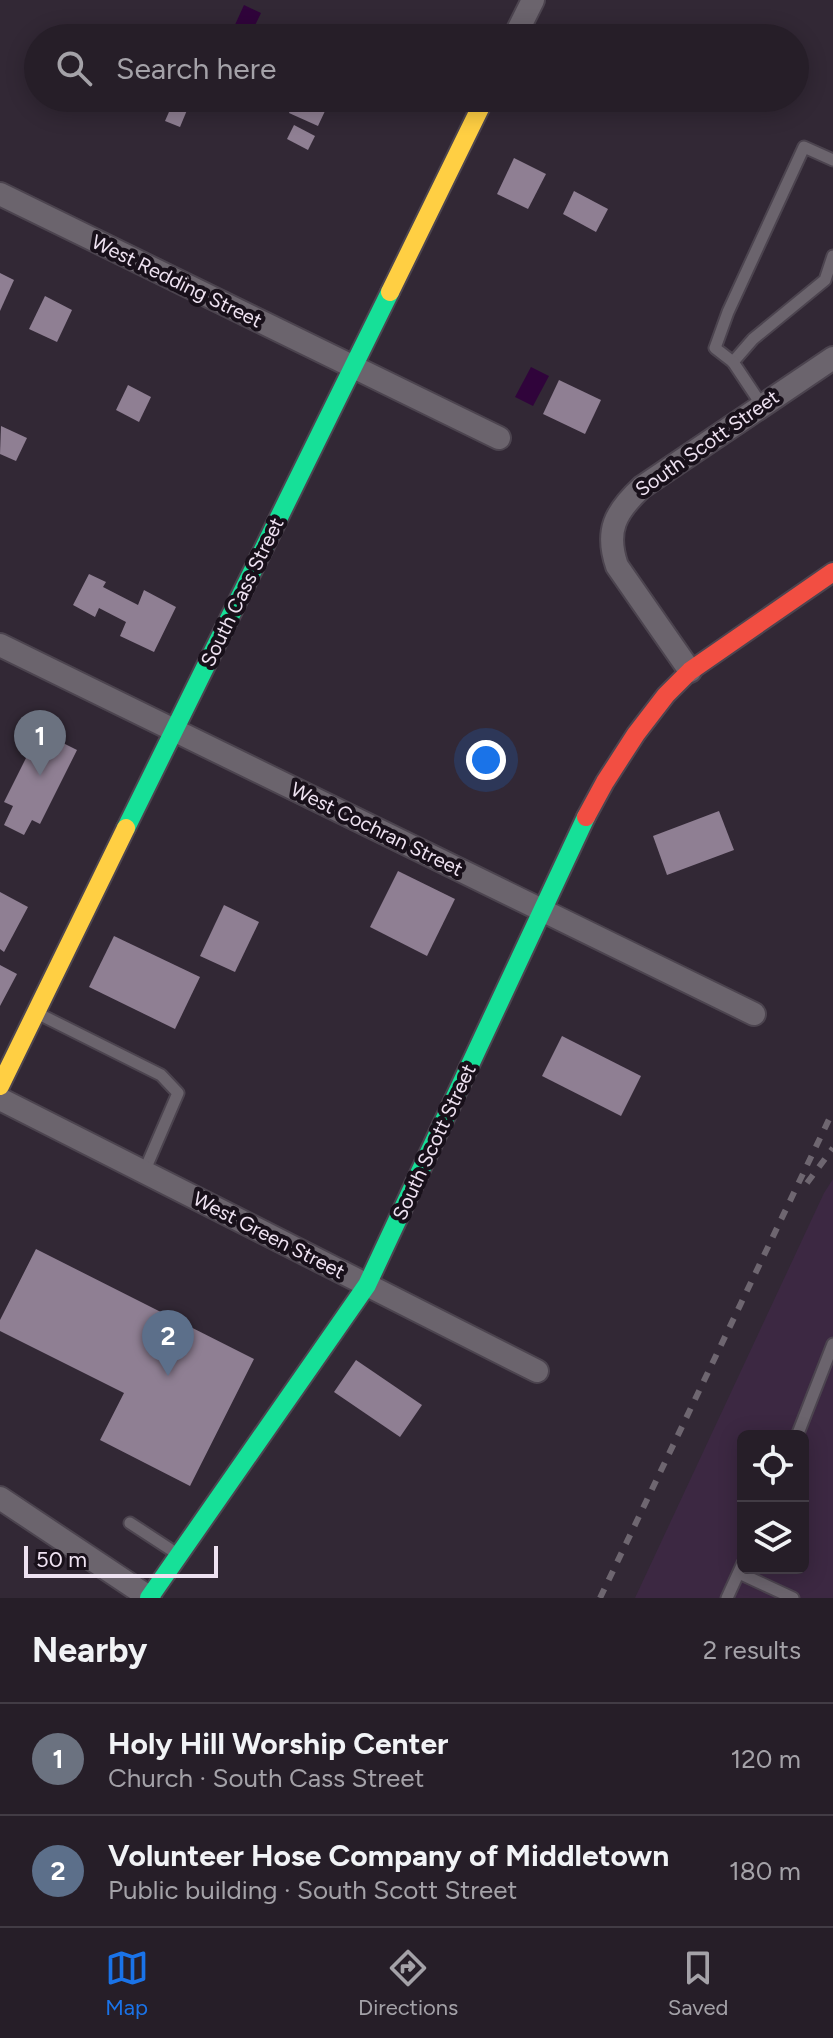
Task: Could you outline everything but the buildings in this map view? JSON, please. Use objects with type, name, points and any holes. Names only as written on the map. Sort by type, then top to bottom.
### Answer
[{"type":"street","points":[[519,24],[527,2]]},
{"type":"street","name":"South Cass Street","points":[[0,1086],[478,112]]},
{"type":"street","name":"West Redding Street","points":[[0,194],[499,438]]},
{"type":"street","name":"South Scott Street","points":[[690,671],[617,566],[611,549],[611,533],[616,517],[642,487],[833,358]]},
{"type":"street","name":"South Scott Street","points":[[150,1598],[367,1285],[542,910],[605,782],[636,734],[666,695],[690,671],[833,572]]},
{"type":"street","name":"West Cochran Street","points":[[0,645],[754,1014]]},
{"type":"street","name":"West Green Street","points":[[0,1099],[537,1371]]},
{"type":"street","points":[[0,1498],[150,1598]]},
{"type":"lane","points":[[761,404],[733,362],[715,348],[728,312],[804,147],[833,160]]},
{"type":"lane","points":[[733,362],[753,339],[825,280],[833,256]]},
{"type":"lane","points":[[36,1013],[161,1075],[178,1093],[144,1172]]},
{"type":"lane","points":[[799,1430],[833,1344]]},
{"type":"lane","points":[[130,1523],[179,1555]]},
{"type":"lane","points":[[727,1598],[738,1574]]},
{"type":"lane","points":[[751,1574],[793,1598]]},
{"type":"shaded area","points":[[244,5],[261,13],[256,24],[235,24]]},
{"type":"shaded area","points":[[531,367],[549,376],[533,406],[515,397]]},
{"type":"shaded area","points":[[833,1179],[833,1598],[635,1598],[824,1193]]},
{"type":"railway","points":[[600,1598],[833,1111]]},
{"type":"railway","points":[[807,1183],[833,1148]]},
{"type":"traffic: fast","points":[[126,828],[390,292]]},
{"type":"traffic: fast","points":[[149,1598],[367,1285],[586,817]]},
{"type":"traffic: slow","points":[[390,292],[478,112]]},
{"type":"traffic: slow","points":[[0,1086],[126,828]]},
{"type":"traffic: jam","points":[[586,817],[636,734],[666,695],[690,671],[833,572]]},
{"type":"place","name":"Holy Hill Worship Center","points":[[40,776]]},
{"type":"place","name":"Volunteer Hose Company of Middletown","points":[[168,1376]]}]
